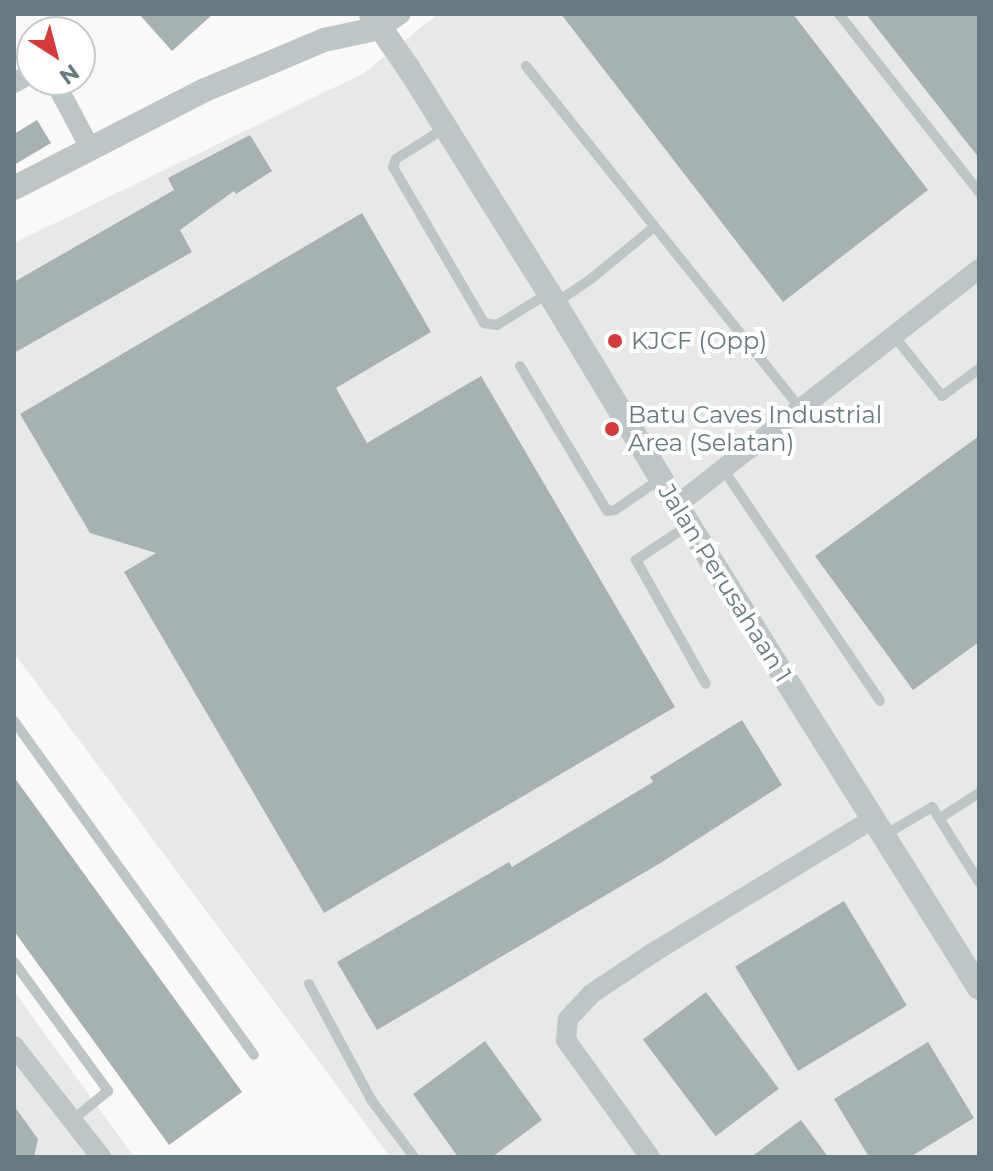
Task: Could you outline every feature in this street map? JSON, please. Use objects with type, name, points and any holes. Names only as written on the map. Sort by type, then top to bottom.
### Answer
[{"type":"street","points":[[324,40],[342,14]]},
{"type":"street","points":[[14,188],[205,90],[324,40],[401,14]]},
{"type":"street","name":"Jalan Perusahaan 1","points":[[376,21],[446,127],[660,479],[979,988]]},
{"type":"street","points":[[62,96],[91,150]]},
{"type":"street","points":[[683,515],[723,469],[979,269]]},
{"type":"street","points":[[650,1157],[566,1040],[568,1019],[591,994],[642,960],[878,828]]},
{"type":"street","points":[[15,1049],[101,1157]]},
{"type":"lane","points":[[839,14],[979,192]]},
{"type":"lane","points":[[526,66],[801,409]]},
{"type":"lane","points":[[446,127],[396,159],[393,167],[484,323],[497,325],[591,279],[654,227]]},
{"type":"lane","points":[[894,336],[942,396],[979,369]]},
{"type":"lane","points":[[520,366],[607,511],[615,510],[660,479]]},
{"type":"lane","points":[[723,469],[880,701]]},
{"type":"lane","points":[[683,515],[636,560],[706,684]]},
{"type":"lane","points":[[14,721],[254,1055]]},
{"type":"lane","points":[[940,818],[979,793]]},
{"type":"lane","points":[[878,828],[932,807],[979,882]]},
{"type":"lane","points":[[14,962],[108,1091],[72,1120]]},
{"type":"lane","points":[[309,984],[372,1101],[414,1157]]},
{"type":"shaded area","points":[[438,14],[979,14],[979,1157],[390,1157],[14,653],[14,243],[364,73]]},
{"type":"shaded area","points":[[14,991],[134,1157],[14,1157]]},
{"type":"building","points":[[139,14],[213,14],[172,51]]},
{"type":"building","points":[[561,14],[793,14],[928,190],[783,302]]},
{"type":"building","points":[[866,14],[979,14],[979,158]]},
{"type":"building","points":[[37,120],[51,143],[14,165],[14,134]]},
{"type":"building","points":[[250,135],[272,171],[236,194],[234,191],[180,230],[192,252],[14,353],[14,282],[174,190],[168,178]]},
{"type":"building","points":[[362,213],[431,332],[336,388],[367,443],[481,376],[675,707],[324,913],[124,572],[156,553],[90,533],[20,414]]},
{"type":"building","points":[[979,436],[979,642],[913,690],[815,556]]},
{"type":"building","points":[[742,720],[782,785],[662,862],[377,1030],[337,962],[509,862],[512,867],[653,782],[650,777]]},
{"type":"building","points":[[14,777],[242,1092],[169,1145],[14,931]]},
{"type":"building","points":[[844,901],[907,1006],[798,1071],[735,966]]},
{"type":"building","points":[[706,992],[779,1089],[716,1136],[643,1040]]},
{"type":"building","points":[[485,1041],[542,1120],[492,1157],[458,1157],[413,1094]]},
{"type":"building","points":[[928,1042],[974,1118],[910,1157],[869,1157],[834,1099]]},
{"type":"building","points":[[14,1106],[38,1139],[34,1157],[14,1157]]},
{"type":"building","points":[[801,1120],[828,1157],[751,1157]]},
{"type":"place","name":"KJCF (Opp)","points":[[615,341]]},
{"type":"place","name":"Batu Caves Industrial Area (Selatan)","points":[[612,429]]}]
